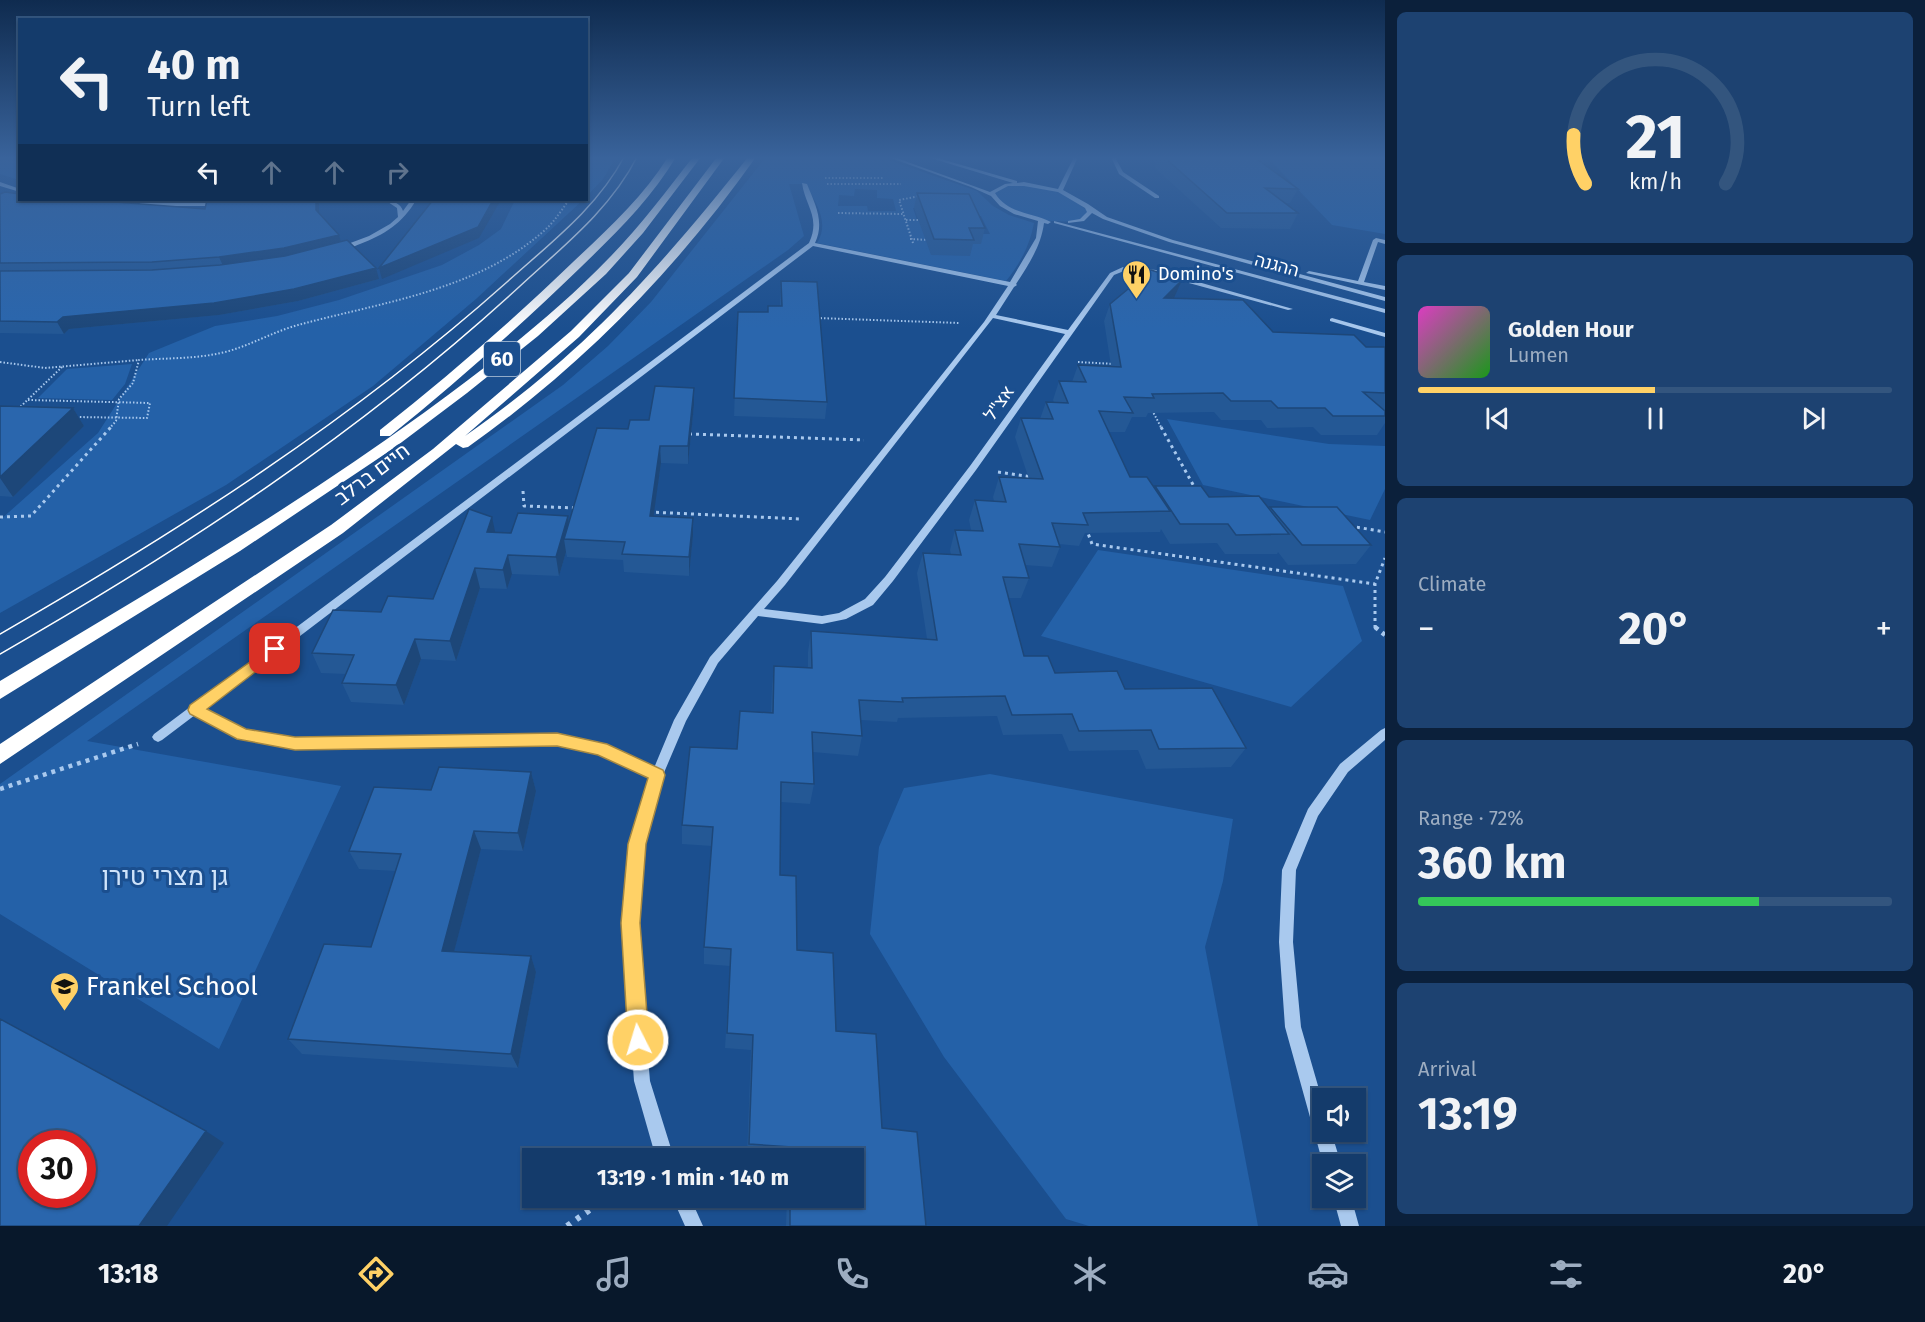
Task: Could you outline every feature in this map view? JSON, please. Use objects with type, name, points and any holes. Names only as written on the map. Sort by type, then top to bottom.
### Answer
[{"type":"highway","points":[[277,518],[389,430],[561,281],[626,214]]},
{"type":"highway","name":"חיים ברלב","points":[[0,691],[208,563],[450,401],[520,345],[603,271],[653,214]]},
{"type":"highway","name":"חיים ברלב","points":[[0,755],[337,529],[438,452],[574,334],[633,275],[678,214]]},
{"type":"highway","points":[[337,529],[487,428],[565,367],[616,320],[706,214]]},
{"type":"street","points":[[327,253],[378,234],[404,214]]},
{"type":"street","points":[[158,737],[812,244],[818,235],[819,223],[816,214]]},
{"type":"street","points":[[1018,214],[1041,226],[1056,222],[1082,221],[1088,214]]},
{"type":"street","name":"ההגנה","points":[[1099,214],[1152,235],[1385,299]]},
{"type":"street","name":"ההגנה","points":[[1056,222],[1385,310]]},
{"type":"street","points":[[661,1148],[642,1081],[630,923],[637,844],[657,775],[680,720],[714,660],[757,612],[989,320],[1014,285],[1041,226]]},
{"type":"street","points":[[1361,282],[1376,240],[1385,242]]},
{"type":"street","points":[[812,244],[1014,285]]},
{"type":"street","points":[[1261,266],[1385,288]]},
{"type":"street","name":"אצ\"ל","points":[[757,612],[822,620],[842,616],[868,602],[890,579],[973,468],[1112,274],[1123,269],[1156,272],[1290,309]]},
{"type":"street","points":[[989,320],[1070,333]]},
{"type":"street","points":[[1332,321],[1385,335]]},
{"type":"street","points":[[195,710],[243,735],[295,743],[557,739],[601,749],[657,775]]},
{"type":"street","points":[[1329,1154],[1293,1026],[1287,942],[1289,870],[1313,813],[1344,768],[1385,732]]},
{"type":"street","points":[[686,1208],[694,1226]]},
{"type":"street","points":[[1345,1208],[1350,1226]]},
{"type":"path","points":[[0,362],[45,368],[220,352],[286,328],[390,304],[483,270],[530,243],[560,214]]},
{"type":"path","points":[[903,214],[920,266]]},
{"type":"path","points":[[906,220],[927,221]]},
{"type":"path","points":[[912,239],[935,240]]},
{"type":"path","points":[[814,318],[989,320]]},
{"type":"path","points":[[0,517],[31,516],[116,421],[119,402],[133,383],[139,360],[142,360]]},
{"type":"path","points":[[1050,360],[1116,364]]},
{"type":"path","points":[[11,416],[63,367]]},
{"type":"path","points":[[28,400],[150,403],[147,418],[70,417]]},
{"type":"path","points":[[1150,406],[1201,499]]},
{"type":"path","points":[[679,434],[895,441]]},
{"type":"path","points":[[521,463],[524,506],[583,509]]},
{"type":"path","points":[[973,468],[1032,477]]},
{"type":"path","points":[[642,512],[831,520]]},
{"type":"path","points":[[1084,523],[1092,544],[1375,584]]},
{"type":"path","points":[[1339,524],[1385,532]]},
{"type":"path","points":[[1385,558],[1375,584],[1375,629],[1385,635]]},
{"type":"path","points":[[0,789],[158,737]]},
{"type":"path","points":[[567,1226],[592,1208]]},
{"type":"green space","points":[[508,214],[568,214],[476,299],[373,386],[226,485],[0,613],[0,520],[98,433],[149,353],[215,326],[277,316],[339,300],[442,265],[479,245],[501,229]]},
{"type":"green space","name":"גן מצרי טירן","points":[[721,214],[798,214],[804,236],[788,250],[87,741],[341,786],[219,1049],[0,914],[0,784],[563,385],[608,346],[651,302]]},
{"type":"green space","name":"גן מצרי טירן","points":[[820,214],[915,214],[917,220],[950,221],[965,243],[977,234],[990,234],[981,216],[956,214],[1008,214],[1034,223],[1024,254],[1006,281],[817,243],[821,235]]},
{"type":"green space","points":[[1022,214],[1088,214],[1082,221],[1033,218]]},
{"type":"green space","points":[[1322,214],[1385,214],[1385,234],[1332,225]]},
{"type":"green space","points":[[132,364],[125,384],[112,400],[38,398],[67,369]]},
{"type":"green space","points":[[1167,419],[1329,444],[1385,446],[1385,489],[1370,520],[1203,485]]},
{"type":"green space","points":[[1098,550],[1343,586],[1362,641],[1291,707],[1041,636]]},
{"type":"green space","points":[[990,774],[1233,819],[1223,881],[1205,947],[1258,1226],[1089,1226],[1066,1219],[944,1057],[870,934],[879,847],[904,788]]},
{"type":"building","points":[[0,214],[320,214],[339,235],[284,248],[219,257],[152,262],[0,263]]},
{"type":"building","points":[[422,214],[485,214],[478,227],[379,268]]},
{"type":"building","points":[[925,214],[979,214],[985,228],[969,228],[974,240],[934,239]]},
{"type":"building","points":[[347,240],[376,268],[294,289],[214,303],[63,317],[57,322],[0,321],[0,271],[152,270],[220,265],[285,256]]},
{"type":"building","points":[[1151,270],[1182,280],[1164,298],[1243,300],[1273,332],[1354,335],[1366,347],[1385,347],[1385,393],[1363,392],[1385,411],[1385,416],[1333,416],[1325,408],[1278,408],[1271,401],[1231,401],[1223,393],[1152,394],[1154,398],[1124,397],[1133,413],[1099,411],[1130,477],[1147,477],[1170,511],[1083,513],[1088,525],[1052,523],[1060,547],[1019,544],[1029,578],[1003,577],[1024,656],[1048,656],[1055,673],[1117,671],[1125,689],[1212,688],[1246,748],[1159,749],[1151,730],[1079,731],[1072,714],[1012,715],[1005,696],[902,698],[903,702],[859,700],[862,736],[812,732],[814,784],[781,782],[780,875],[796,876],[797,950],[833,953],[836,1031],[876,1034],[882,1128],[917,1132],[926,1226],[790,1226],[790,1208],[864,1208],[864,1148],[791,1148],[749,1144],[753,1035],[727,1033],[731,949],[704,947],[713,827],[682,825],[690,747],[737,749],[740,711],[773,713],[774,666],[812,668],[811,631],[937,640],[923,553],[961,555],[955,530],[983,531],[975,500],[1006,502],[999,477],[1043,479],[1021,418],[1053,419],[1046,402],[1068,403],[1059,381],[1086,382],[1078,365],[1121,367],[1110,304]]},
{"type":"building","points":[[781,281],[817,282],[827,402],[734,398],[738,312],[768,312],[768,306],[782,306]]},
{"type":"building","points":[[655,386],[694,388],[688,446],[660,446],[650,516],[693,518],[689,557],[622,554],[625,542],[564,539],[597,428],[628,429],[630,420],[649,420]]},
{"type":"building","points":[[0,406],[73,408],[0,477]]},
{"type":"building","points":[[1155,486],[1201,486],[1209,497],[1259,496],[1289,534],[1236,535],[1228,524],[1180,524]]},
{"type":"building","points":[[1270,507],[1337,507],[1371,545],[1302,545]]},
{"type":"building","points":[[469,509],[492,517],[487,532],[511,533],[518,513],[568,516],[556,557],[508,555],[503,570],[475,568],[450,641],[415,639],[396,685],[342,683],[354,655],[312,653],[333,610],[381,612],[388,596],[433,599]]},
{"type":"building","points":[[439,767],[531,772],[518,833],[474,831],[442,951],[531,956],[511,1054],[288,1039],[324,944],[371,947],[401,854],[349,851],[374,787],[431,790]]},
{"type":"building","points":[[0,1019],[206,1131],[139,1226],[0,1226]]},
{"type":"tram line","points":[[0,634],[198,514],[326,427],[448,333],[581,214]]},
{"type":"tram line","points":[[0,654],[204,530],[334,439],[459,340],[568,243],[596,214]]},
{"type":"place","name":"Domino's","points":[[1137,300]]},
{"type":"place","name":"Frankel School","points":[[65,1012]]},
{"type":"route","points":[[275,649],[195,710],[243,735],[295,743],[361,744],[557,739],[601,749],[657,775],[637,844],[630,923],[638,1040]]}]
